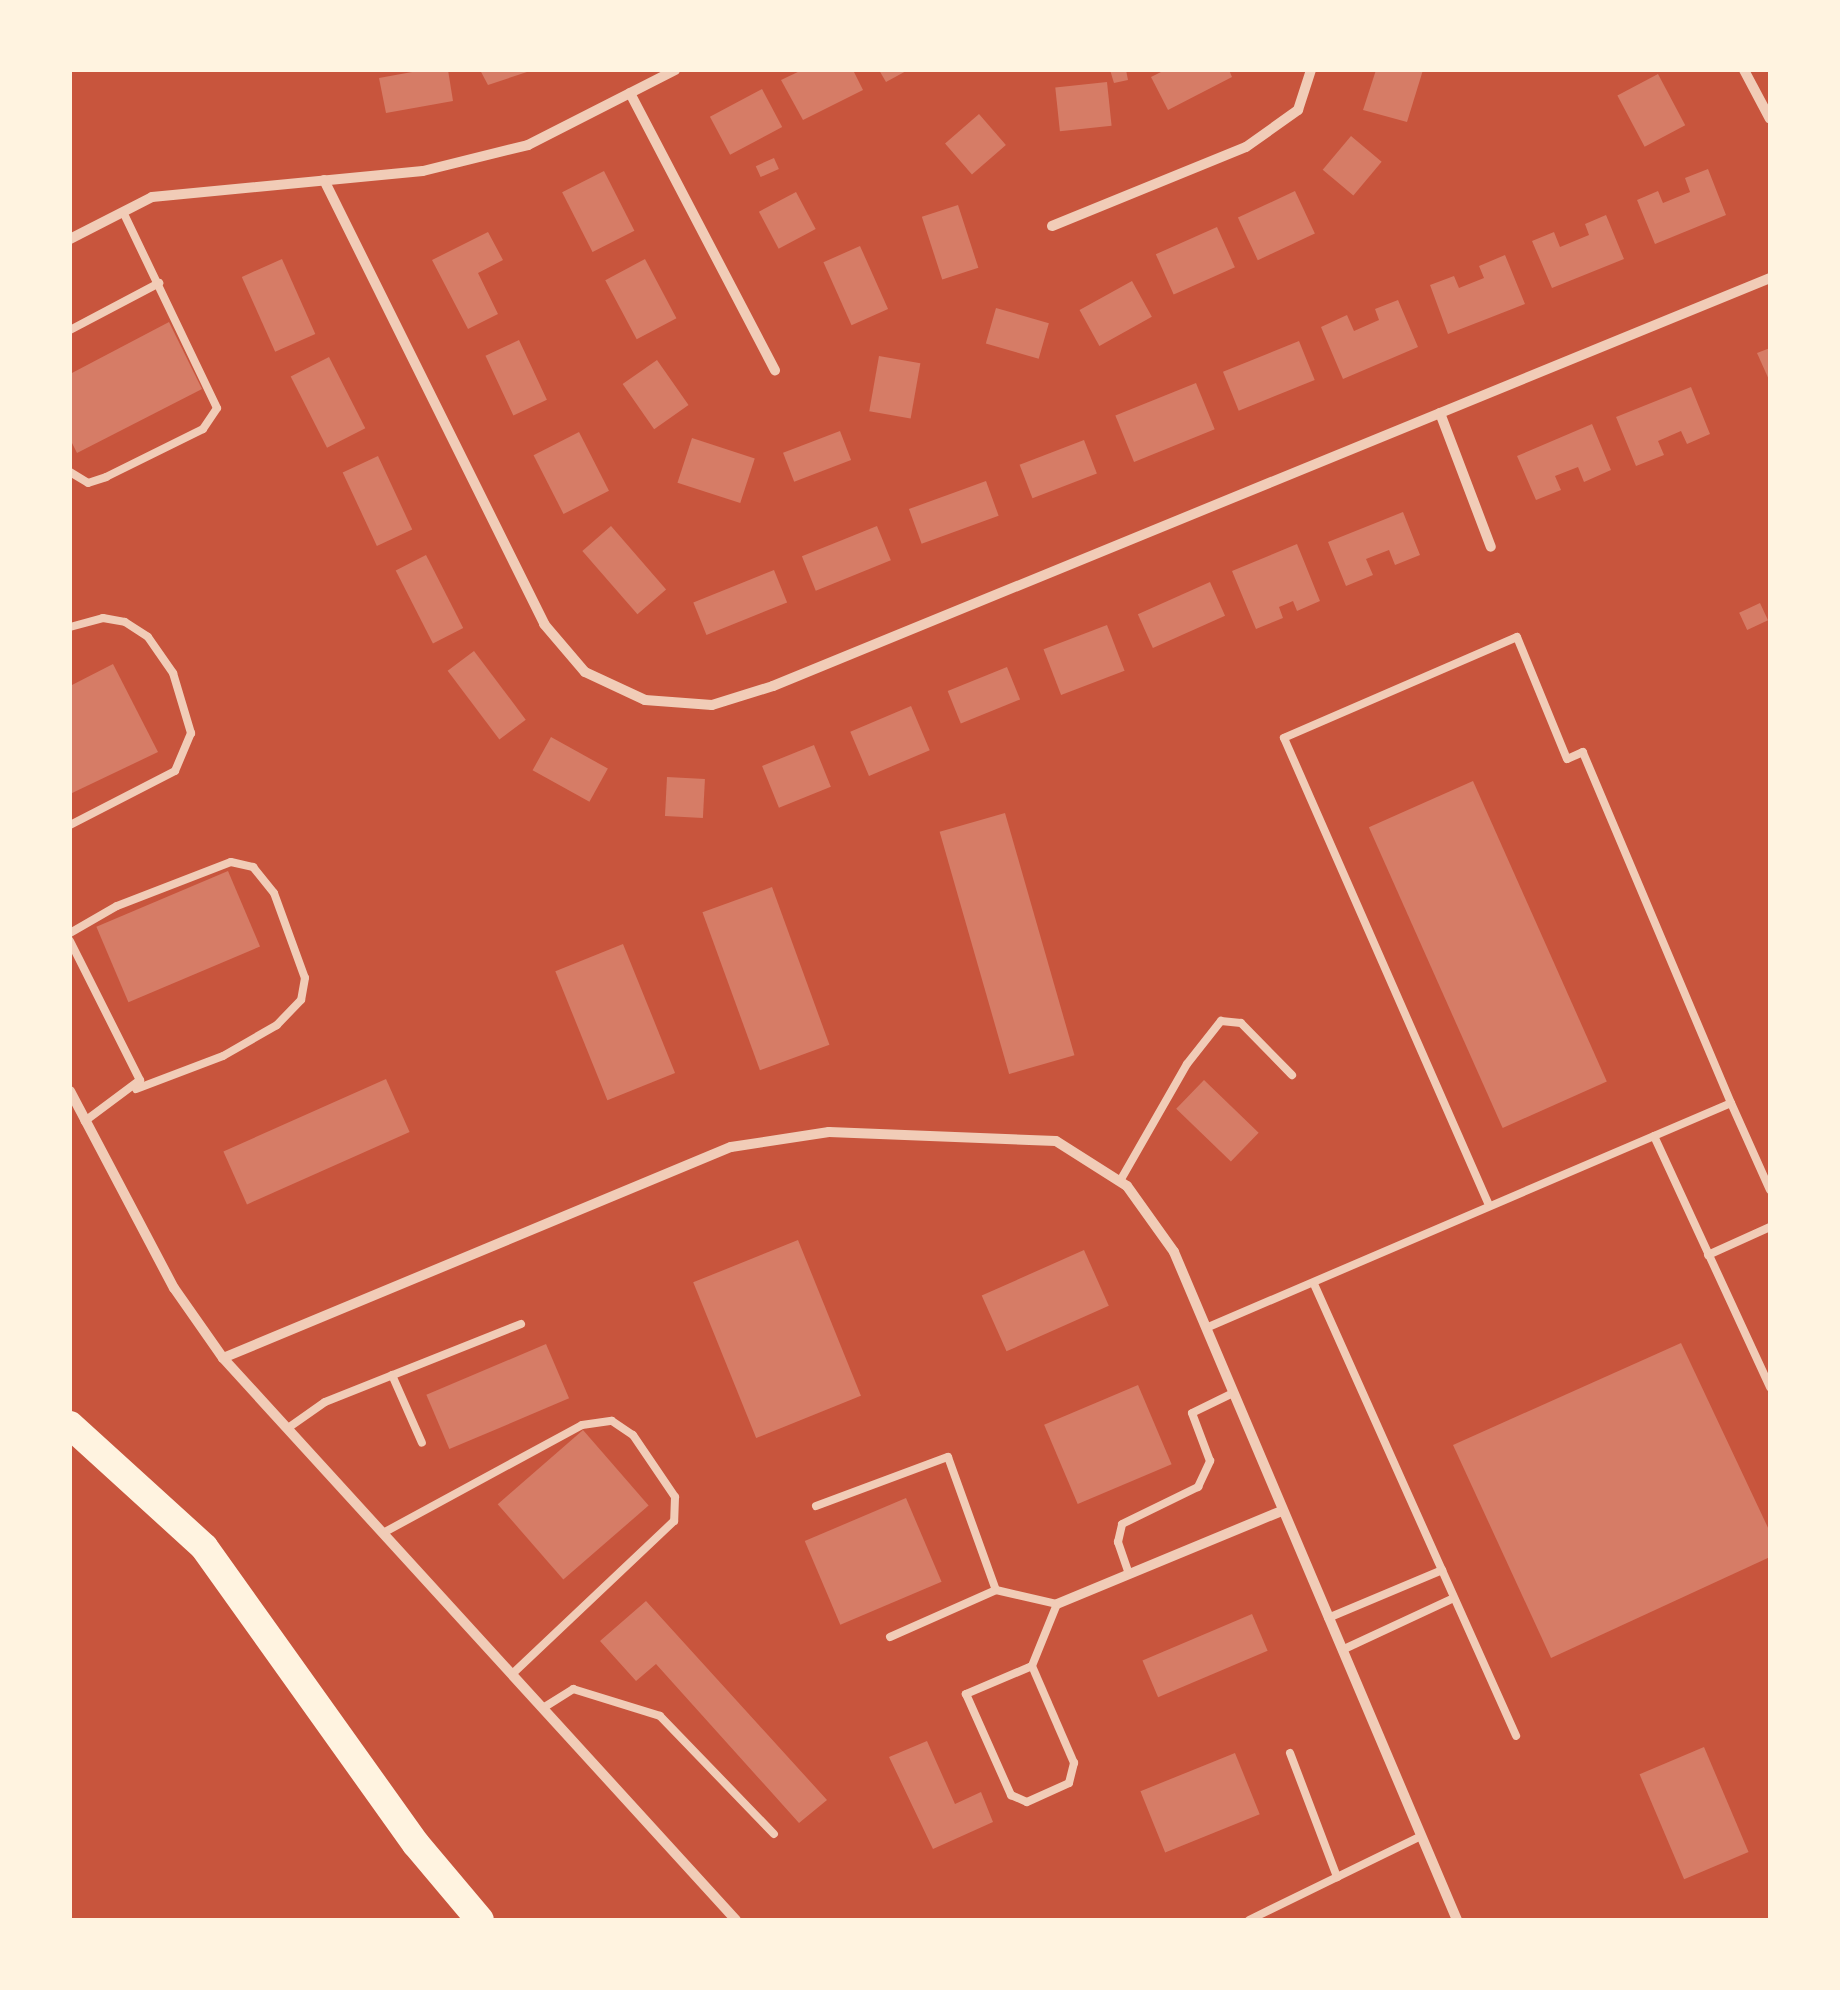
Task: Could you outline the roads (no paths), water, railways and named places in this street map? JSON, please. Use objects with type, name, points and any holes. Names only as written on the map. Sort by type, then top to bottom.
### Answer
[{"type":"highway","points":[[70,1425],[204,1547],[416,1844],[480,1920]]},
{"type":"street","points":[[70,238],[152,197],[422,172],[528,145],[675,70]]},
{"type":"street","points":[[1052,226],[1246,147],[1298,110],[1311,70]]},
{"type":"street","points":[[1744,70],[1770,119]]},
{"type":"street","points":[[630,93],[775,370]]},
{"type":"street","points":[[324,180],[544,624],[584,672],[645,700],[712,705],[773,686],[1770,278]]},
{"type":"street","points":[[1440,413],[1490,547]]},
{"type":"street","points":[[70,1092],[174,1288],[223,1358],[736,1920]]},
{"type":"street","points":[[223,1358],[731,1147],[829,1132],[1056,1141],[1120,1182],[1174,1252],[1457,1920]]},
{"type":"street","points":[[1058,1604],[1282,1511]]},
{"type":"lane","points":[[70,472],[88,484],[106,478],[212,421],[216,399],[123,212]]},
{"type":"lane","points":[[70,330],[158,284]]},
{"type":"lane","points":[[70,627],[103,618],[125,622],[148,638],[172,673],[191,733],[175,771],[70,825]]},
{"type":"lane","points":[[1488,1203],[1284,738],[1516,638],[1567,759],[1583,752],[1770,1190]]},
{"type":"lane","points":[[70,932],[118,906],[231,862],[253,868],[274,893],[305,978],[300,1000],[277,1024],[223,1056],[136,1089],[85,1121]]},
{"type":"lane","points":[[70,941],[140,1080],[136,1089]]},
{"type":"lane","points":[[1120,1182],[1187,1064],[1220,1021],[1241,1023],[1292,1075]]},
{"type":"lane","points":[[1206,1328],[1314,1284],[1488,1203],[1732,1102]]},
{"type":"lane","points":[[1654,1136],[1770,1387]]},
{"type":"lane","points":[[1708,1255],[1770,1227]]},
{"type":"lane","points":[[1314,1284],[1516,1736]]},
{"type":"lane","points":[[288,1428],[325,1402],[522,1324]]},
{"type":"lane","points":[[392,1375],[422,1443]]},
{"type":"lane","points":[[1129,1574],[1118,1542],[1122,1524],[1198,1487],[1210,1461],[1192,1413],[1233,1393]]},
{"type":"lane","points":[[383,1533],[582,1425],[612,1422],[633,1435],[675,1496],[674,1521],[512,1674]]},
{"type":"lane","points":[[816,1506],[948,1457],[996,1590]]},
{"type":"lane","points":[[1328,1618],[1442,1570]]},
{"type":"lane","points":[[890,1637],[996,1590],[1058,1604],[1032,1666],[966,1694],[1011,1795],[1028,1802],[1069,1782],[1074,1763],[1032,1666]]},
{"type":"lane","points":[[1342,1650],[1454,1598]]},
{"type":"lane","points":[[542,1708],[573,1689],[660,1716],[774,1834]]},
{"type":"lane","points":[[1290,1753],[1337,1877]]},
{"type":"lane","points":[[1249,1920],[1421,1836]]}]
